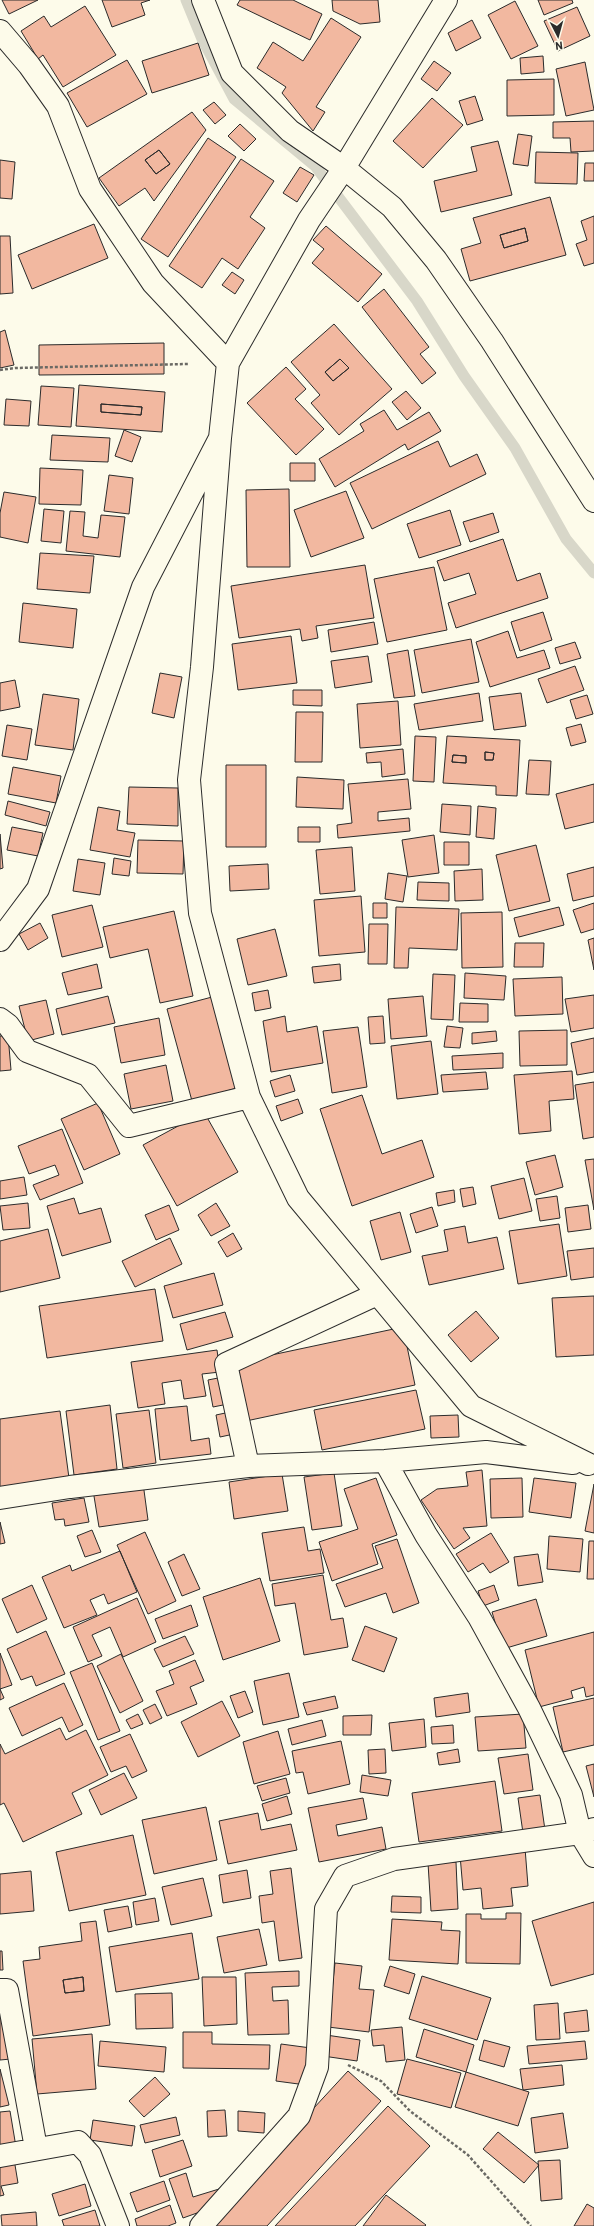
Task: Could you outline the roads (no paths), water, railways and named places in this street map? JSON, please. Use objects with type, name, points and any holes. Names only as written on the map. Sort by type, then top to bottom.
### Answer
[{"type":"street","points":[[203,0],[232,73],[290,132],[344,168],[392,207],[436,260],[492,341],[594,501]]},
{"type":"street","points":[[446,0],[344,168],[309,220],[228,363],[220,438],[202,667],[189,780],[200,913],[249,1097],[298,1198],[471,1406],[591,1465]]},
{"type":"street","points":[[0,31],[29,65],[58,106],[90,189],[152,283],[228,363]]},
{"type":"street","points":[[0,940],[38,889],[143,587],[220,438]]},
{"type":"street","points":[[0,1019],[8,1025],[27,1051],[88,1075],[129,1126],[249,1097]]},
{"type":"street","points":[[248,1466],[226,1364],[377,1294]]},
{"type":"street","points":[[0,1498],[70,1487],[248,1466],[385,1461],[486,1452],[591,1465]]},
{"type":"street","points":[[385,1461],[426,1535],[479,1617],[529,1708],[587,1831],[594,1856]]},
{"type":"street","points":[[201,2226],[299,2116],[317,2067],[318,2021],[326,1909],[345,1876],[394,1859],[587,1831]]},
{"type":"street","points":[[0,1990],[7,1990],[36,2148]]},
{"type":"street","points":[[0,2156],[36,2148],[78,2142],[90,2155],[118,2226]]},
{"type":"waterway","points":[[186,0],[202,39],[234,99],[315,166],[417,301],[464,376],[515,448],[566,539],[594,573]]}]
